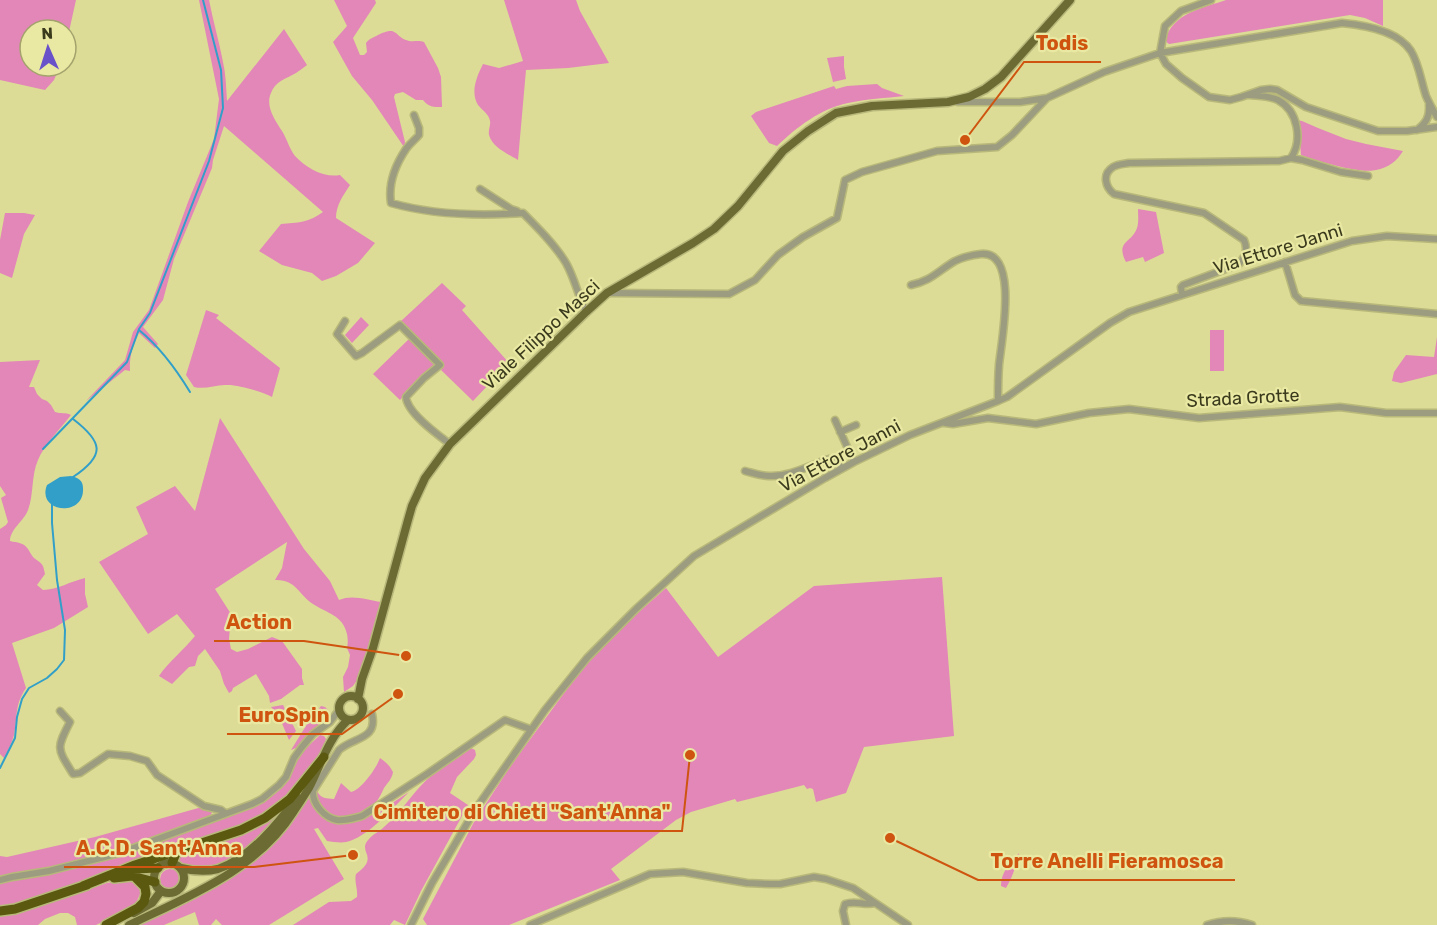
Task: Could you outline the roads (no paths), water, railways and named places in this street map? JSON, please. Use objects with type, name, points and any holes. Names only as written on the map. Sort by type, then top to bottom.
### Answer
[{"type":"highway","points":[[0,911],[15,909],[82,886],[241,830],[266,818],[290,800],[325,753]]},
{"type":"highway","points":[[172,863],[177,851]]},
{"type":"highway","points":[[122,871],[158,868]]},
{"type":"highway","points":[[82,886],[120,877],[135,877],[155,882]]},
{"type":"highway","points":[[107,925],[138,908],[144,902],[145,887],[135,877]]},
{"type":"main road","name":"Viale Filippo Masci","points":[[358,699],[412,506],[425,478],[450,444],[607,293],[714,229],[738,206],[783,151],[808,130],[836,113],[872,106],[948,102],[969,97],[1001,77],[1070,0]]},
{"type":"main road","name":"Viale Filippo Masci","points":[[348,696],[355,691],[362,679]]},
{"type":"main road","points":[[129,925],[212,884],[242,866],[274,837],[294,812],[309,787],[333,738],[338,725],[339,712],[340,702],[352,696],[358,699],[363,708],[356,719],[343,718],[339,712]]},
{"type":"main road","points":[[333,738],[348,720]]},
{"type":"main road","points":[[171,894],[161,891],[155,882],[158,868],[172,863],[181,868],[211,870],[230,864],[246,853],[288,810],[325,753]]},
{"type":"main road","points":[[156,912],[171,894],[183,886],[185,879],[181,868]]},
{"type":"main road","points":[[183,886],[212,884]]},
{"type":"main road","points":[[107,925],[148,906],[155,901],[161,891]]},
{"type":"street","points":[[1211,0],[1181,12],[1165,26],[1160,52],[1166,64],[1209,97],[1230,100],[1261,90],[1277,90],[1306,107],[1378,131],[1437,127]]},
{"type":"street","points":[[948,102],[1020,102],[1047,98],[1104,72],[1160,52],[1342,23],[1362,25],[1396,37],[1410,50],[1416,62],[1429,107],[1428,117],[1417,130]]},
{"type":"street","points":[[1246,95],[1277,100],[1287,108],[1293,118],[1298,140],[1291,158]]},
{"type":"street","points":[[607,293],[729,294],[755,280],[778,255],[803,237],[837,218],[845,180],[862,171],[937,151],[997,147],[1012,135],[1047,98]]},
{"type":"street","points":[[1427,99],[1437,107]]},
{"type":"street","points":[[1427,99],[1437,117]]},
{"type":"street","points":[[414,115],[419,135],[406,149],[392,177],[389,192],[391,203],[406,207],[468,214],[523,213]]},
{"type":"street","points":[[1182,295],[1181,287],[1184,285],[1239,264],[1246,253],[1244,240],[1204,213],[1114,194],[1106,180],[1108,172],[1115,166],[1279,161],[1291,158],[1341,172],[1368,176]]},
{"type":"street","points":[[480,189],[511,209],[523,213],[539,229],[566,262],[574,279],[578,297],[586,312]]},
{"type":"street","name":"Via Ettore Janni","points":[[411,925],[432,883],[475,810],[530,729],[587,658],[694,556],[842,468],[910,435],[998,401],[1122,316],[1138,309],[1343,243],[1371,237],[1393,236],[1437,239]]},
{"type":"street","points":[[910,285],[928,280],[962,258],[988,254],[997,260],[1004,277],[1006,299],[998,401]]},
{"type":"street","points":[[1286,262],[1295,295],[1301,301],[1437,314]]},
{"type":"street","points":[[345,321],[337,334],[356,356],[400,325],[440,365],[406,397],[406,403],[420,419],[450,444]]},
{"type":"street","name":"Strada Grotte","points":[[944,422],[953,424],[988,418],[1036,424],[1089,413],[1129,409],[1199,418],[1340,407],[1386,413],[1436,413]]},
{"type":"street","points":[[835,420],[854,462]]},
{"type":"street","points":[[840,432],[856,425]]},
{"type":"street","points":[[745,471],[770,476],[782,475],[830,459],[842,468]]},
{"type":"street","points":[[60,711],[70,723],[60,740],[59,750],[74,774],[80,773],[108,754],[130,756],[147,761],[157,775],[204,806],[225,813]]},
{"type":"street","points":[[0,880],[49,871],[120,852],[262,799],[286,777],[294,758],[313,734],[330,722],[339,712]]},
{"type":"street","points":[[372,714],[371,731],[362,738],[344,745],[315,787],[312,797],[316,804],[327,816],[337,820],[362,816],[505,720],[530,729]]},
{"type":"street","points":[[320,730],[327,734],[325,753]]},
{"type":"street","points":[[530,925],[650,874],[683,872],[770,884],[814,877],[826,879],[853,888],[908,925]]},
{"type":"street","points":[[846,925],[843,911],[845,904],[852,901],[866,904],[876,903]]},
{"type":"street","points":[[1207,925],[1224,921],[1237,921],[1252,925]]},
{"type":"water","points":[[71,476],[82,483],[82,498],[77,504],[70,508],[62,508],[48,502],[45,494],[47,485],[60,477]]},
{"type":"waterway","points":[[43,449],[127,362],[139,329],[150,313],[209,161],[223,108],[221,70],[203,0]]},
{"type":"waterway","points":[[139,330],[167,359],[190,392]]},
{"type":"waterway","points":[[73,419],[90,435],[97,448],[91,462],[73,477]]},
{"type":"waterway","points":[[0,768],[15,738],[22,699],[29,688],[47,678],[64,660],[65,630],[57,580],[52,504]]},
{"type":"place","name":"Todis","points":[[965,140]]},
{"type":"place","name":"Action","points":[[406,656]]},
{"type":"place","name":"EuroSpin","points":[[398,694]]},
{"type":"place","name":"Cimitero di Chieti \"Sant'Anna\"","points":[[690,755]]},
{"type":"place","name":"Torre Anelli Fieramosca","points":[[890,838]]},
{"type":"place","name":"A.C.D. Sant'Anna","points":[[353,855]]}]
